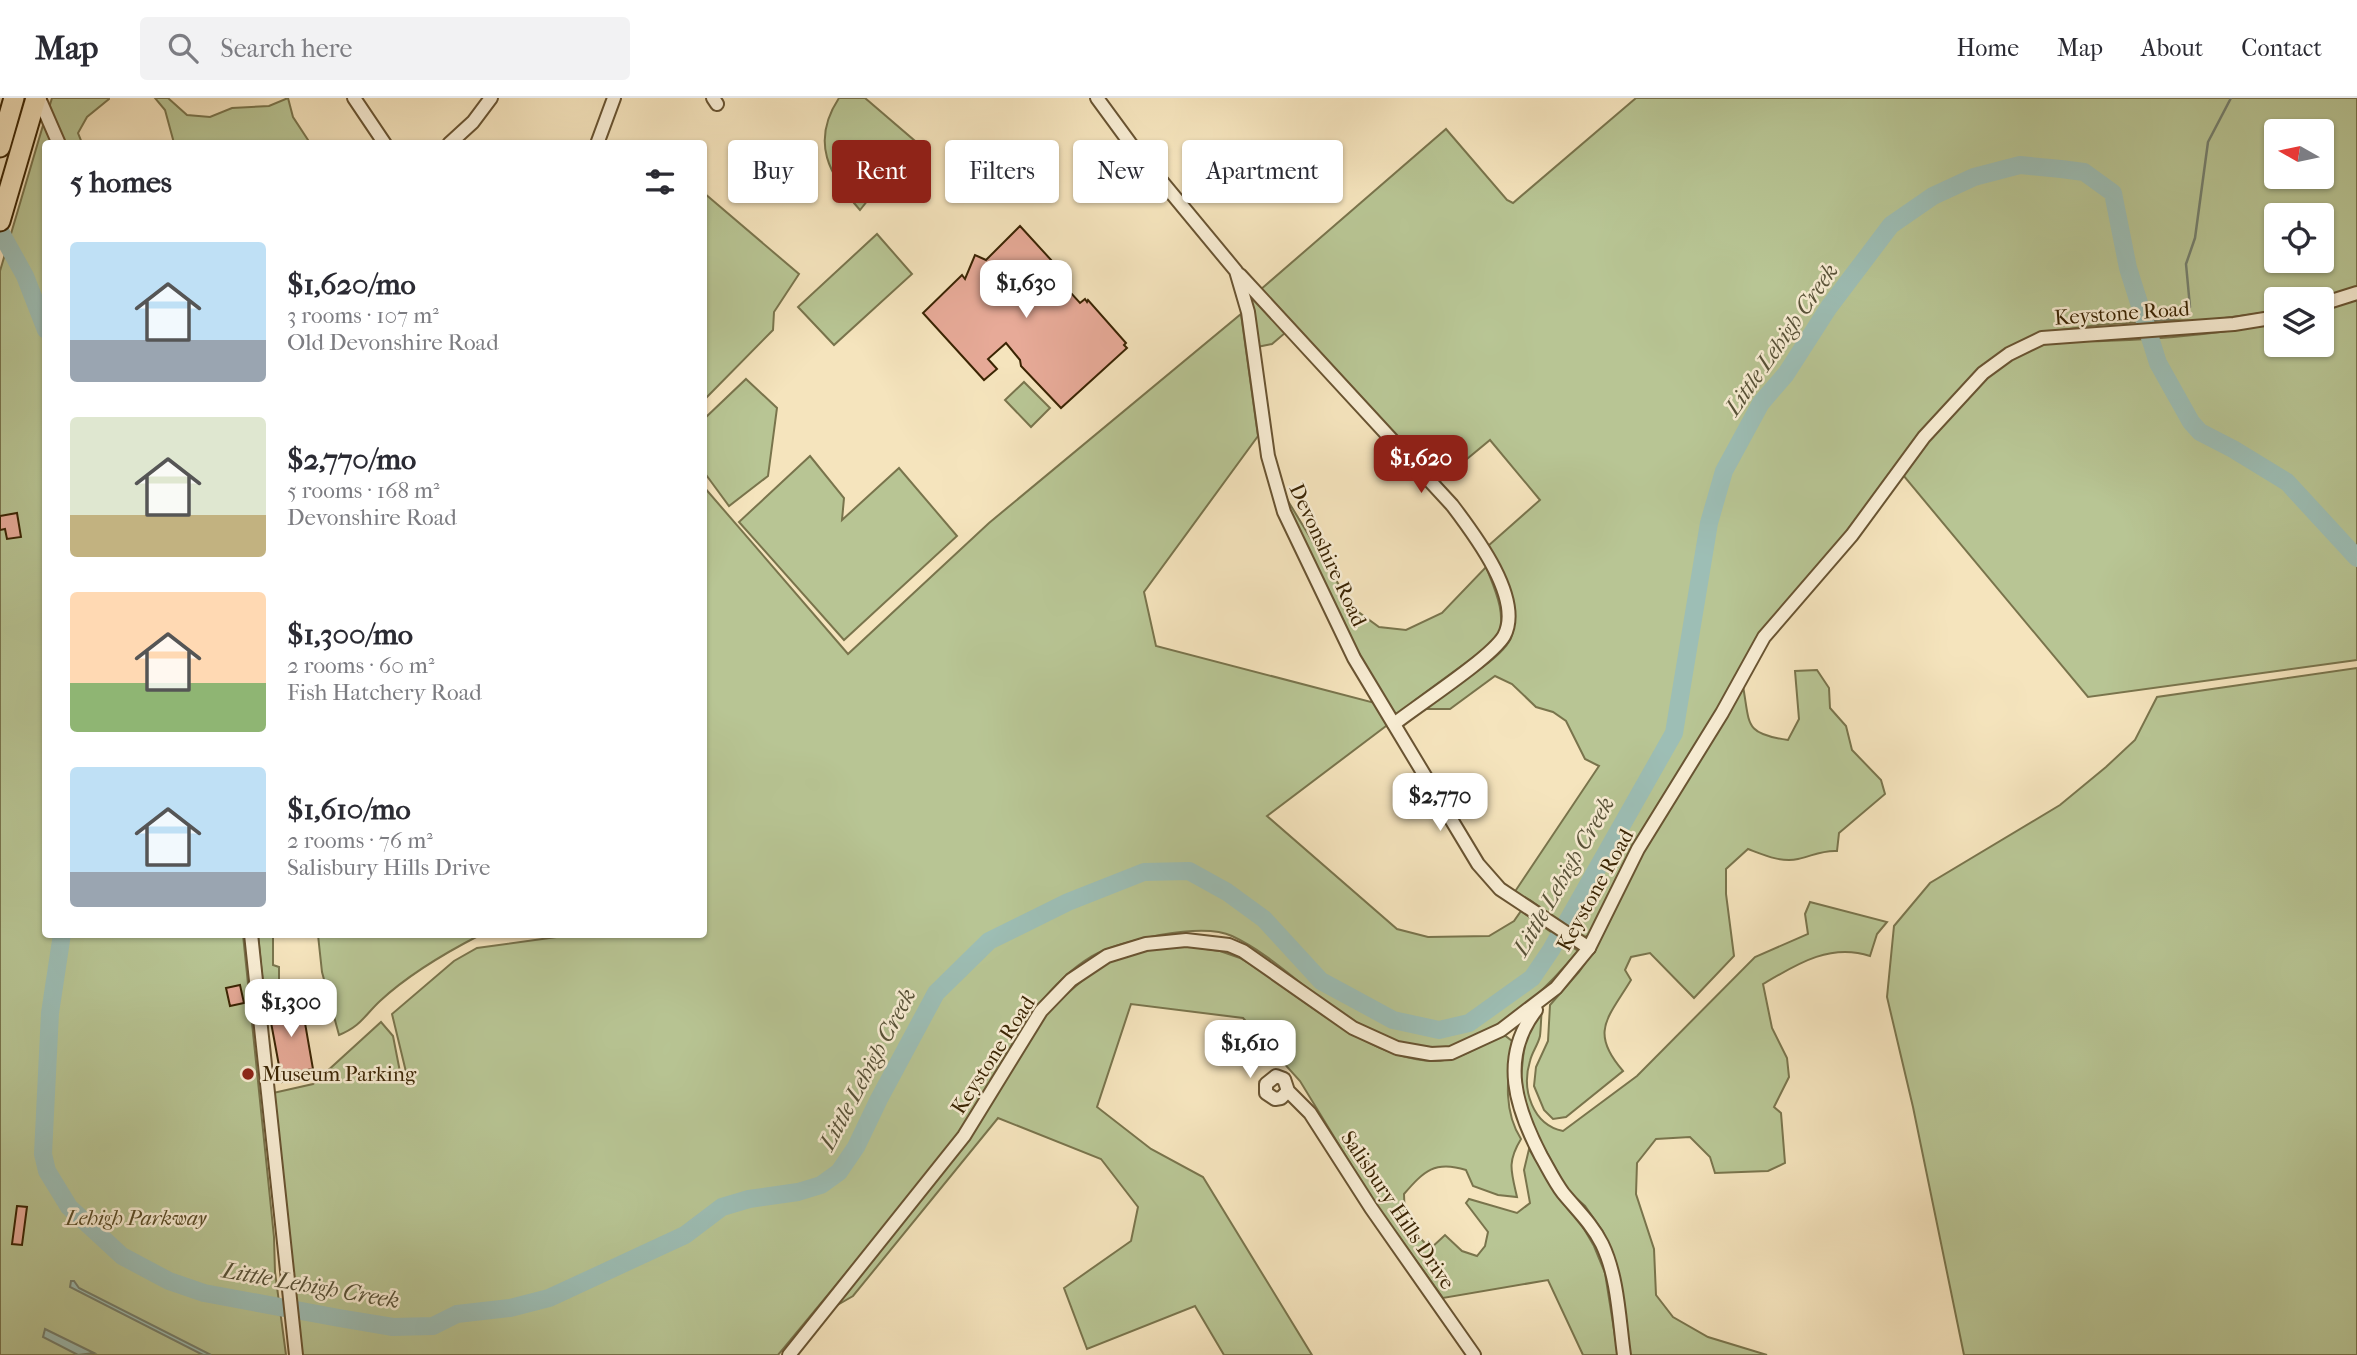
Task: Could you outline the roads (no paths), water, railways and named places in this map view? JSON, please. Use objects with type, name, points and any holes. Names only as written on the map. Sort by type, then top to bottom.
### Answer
[{"type":"highway","points":[[0,147],[14,98]]},
{"type":"highway","points":[[0,221],[38,98]]},
{"type":"street","points":[[38,98],[57,140]]},
{"type":"street","points":[[354,98],[382,140]]},
{"type":"street","points":[[453,140],[491,98]]},
{"type":"street","points":[[598,140],[614,98]]},
{"type":"street","name":"Devonshire Road","points":[[1097,98],[1130,143],[1236,271],[1248,312],[1268,456],[1277,494],[1354,658],[1478,864],[1500,888],[1583,946]]},
{"type":"street","points":[[1236,271],[1452,505],[1482,547],[1508,602],[1509,620],[1506,630],[1494,648],[1394,724]]},
{"type":"street","points":[[2334,300],[2357,293]]},
{"type":"street","name":"Keystone Road","points":[[789,1355],[964,1136],[1041,1011],[1072,980],[1107,956],[1126,949],[1166,941],[1228,945],[1257,958],[1359,1031],[1397,1048],[1431,1054],[1451,1053],[1469,1047],[1515,1021],[1545,998],[1583,946],[1638,849],[1723,713],[1764,637],[1852,536],[1924,437],[1983,373],[2009,354],[2042,338],[2234,324],[2264,319]]},
{"type":"street","points":[[251,938],[295,1353]]},
{"type":"street","points":[[1545,998],[1528,1021],[1519,1044],[1515,1071],[1518,1104],[1523,1121],[1555,1180],[1588,1221],[1603,1246],[1611,1274],[1624,1355]]},
{"type":"street","name":"Salisbury Hills Drive","points":[[1287,1091],[1310,1112],[1371,1208],[1474,1355]]},
{"type":"water","points":[[71,1281],[79,1288],[211,1355],[203,1355],[70,1287]]},
{"type":"water","points":[[45,1329],[94,1353],[78,1355],[43,1337]]},
{"type":"waterway","points":[[2145,320],[2172,319],[2190,307],[2186,264],[2195,238],[2208,142],[2231,98]]},
{"type":"waterway","name":"Little Lehigh Creek","points":[[61,938],[50,1013],[43,1154],[47,1171],[69,1207],[122,1256],[169,1281],[204,1293],[393,1327],[433,1326],[457,1314],[510,1308],[549,1298],[685,1235],[722,1207],[821,1185],[839,1172],[856,1147],[936,993],[989,941],[1068,902],[1144,872],[1189,871],[1227,892],[1264,919],[1321,981],[1393,1020],[1439,1030],[1469,1023],[1532,978],[1551,950],[1674,733],[1709,523],[1724,471],[1761,403],[1786,374],[1829,307],[1891,225],[1933,196],[1974,177],[2020,165],[2061,169],[2084,172],[2113,193],[2128,268],[2158,363],[2191,422],[2200,432],[2287,482],[2357,558]]},
{"type":"waterway","name":"Little Lehigh Creek","points":[[0,231],[25,276],[42,320]]},
{"type":"place","name":"Museum Parking","points":[[248,1074]]},
{"type":"park label","name":"Lehigh Parkway","points":[[136,1218]]}]
